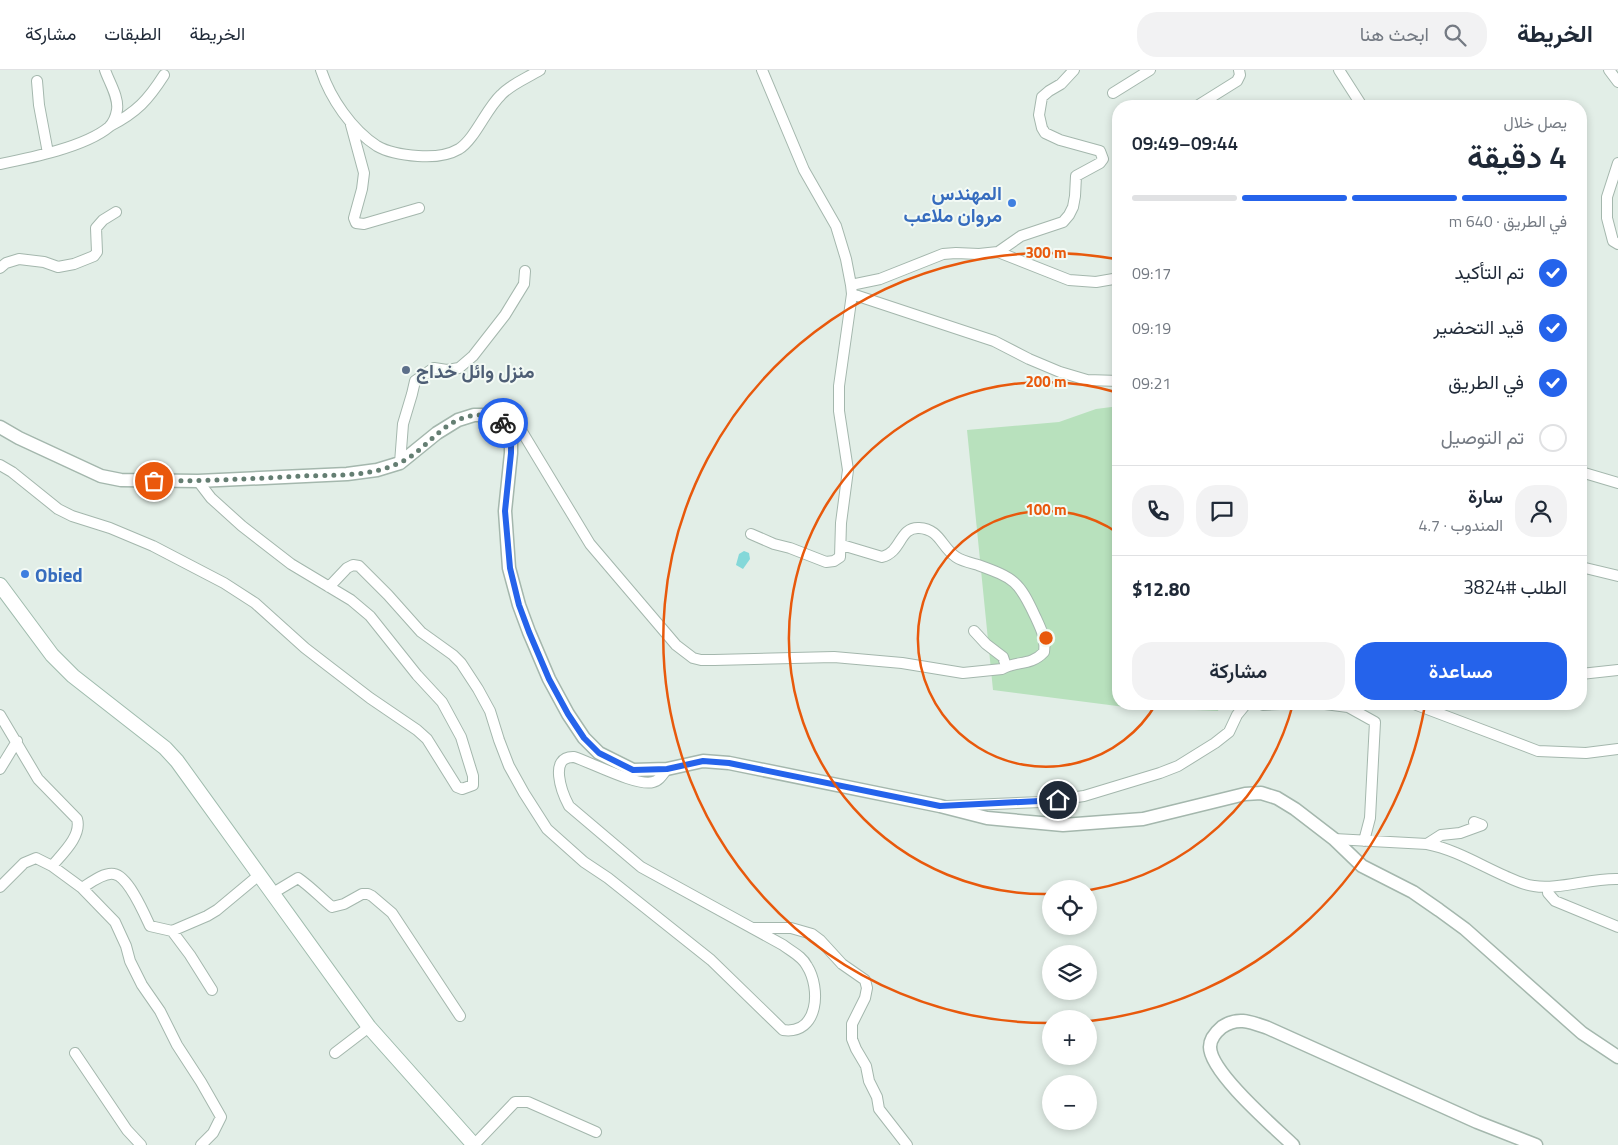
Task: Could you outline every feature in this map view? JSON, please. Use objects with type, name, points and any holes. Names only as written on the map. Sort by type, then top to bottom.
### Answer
[{"type":"main road","points":[[0,584],[52,655],[73,676],[165,748],[177,761],[369,1027],[474,1145]]},
{"type":"street","points":[[104,70],[118,109],[110,126]]},
{"type":"street","points":[[321,70],[329,90],[350,121],[364,136],[378,146],[393,153],[428,157],[458,149],[467,142],[501,94],[540,70]]},
{"type":"street","points":[[751,534],[826,562],[834,561],[840,557],[842,545],[840,523],[848,470],[839,411],[839,386],[851,289],[846,259],[836,226],[804,170],[762,70]]},
{"type":"street","points":[[998,252],[1021,236],[1063,222],[1070,215],[1073,207],[1076,196],[1076,176],[1100,163],[1103,159],[1100,150],[1060,140],[1045,133],[1042,128],[1039,115],[1042,97],[1061,84],[1074,70]]},
{"type":"street","points":[[1113,93],[1150,70]]},
{"type":"street","points":[[1207,100],[1237,81],[1240,75],[1239,70]]},
{"type":"street","points":[[1339,70],[1358,100]]},
{"type":"street","points":[[1609,70],[1618,82]]},
{"type":"street","points":[[0,164],[48,154],[99,134],[130,116],[145,102],[164,75]]},
{"type":"street","points":[[37,81],[39,105],[48,154]]},
{"type":"street","points":[[350,121],[364,173],[362,189],[354,218],[356,223],[364,224],[419,208]]},
{"type":"street","points":[[1618,163],[1608,197],[1607,218],[1613,241],[1618,244]]},
{"type":"street","points":[[0,268],[6,263],[19,259],[44,262],[58,267],[74,264],[94,256],[97,252],[96,228],[103,220],[116,212]]},
{"type":"street","points":[[851,289],[943,254],[956,253],[979,254],[998,252],[1069,280],[1096,282],[1112,279]]},
{"type":"street","points":[[400,463],[403,424],[415,381],[434,368],[446,370],[459,368],[473,356],[505,315],[524,284],[525,271]]},
{"type":"street","points":[[851,289],[971,335],[994,341],[1060,372],[1087,380],[1112,381]]},
{"type":"street","points":[[0,427],[19,438],[101,476],[121,480],[198,481],[347,474],[377,470],[400,463],[437,433],[458,420],[474,415],[489,415],[498,418],[509,417],[515,420],[590,544],[666,635],[684,653],[693,658],[714,660],[841,657],[902,663],[963,673],[1002,669],[1006,666],[1031,662],[1044,652],[1043,632],[1025,595],[1013,580],[1001,573],[957,558],[930,530],[914,528],[908,530],[896,549],[882,557],[842,545]]},
{"type":"street","points":[[498,418],[506,426],[511,438],[505,511],[510,568],[519,605],[549,679],[579,730],[599,753],[633,770],[667,769],[703,761],[729,763],[940,806],[987,818],[1063,825],[1143,819],[1245,794],[1261,794],[1277,798],[1295,808],[1334,839],[1362,866],[1413,892],[1465,929],[1582,1033],[1618,1057]]},
{"type":"street","points":[[0,465],[12,472],[58,509],[153,546],[209,575],[249,600],[327,665],[370,698],[417,730],[427,739],[457,787],[462,789],[473,785],[473,776],[460,737],[442,702],[417,675],[370,616],[351,600],[291,564],[242,526],[211,498],[198,481]]},
{"type":"street","points":[[1587,474],[1618,483]]},
{"type":"street","points":[[329,587],[347,568],[353,565],[360,566],[421,632],[453,654],[461,663],[490,711],[509,766],[547,829],[584,862],[608,878],[704,954],[783,1030],[797,1030],[807,1022],[815,1003],[816,992],[814,978],[801,958],[783,945],[642,867],[603,836],[569,806],[564,795],[559,765],[568,756],[574,757],[630,779],[649,783],[658,780],[667,769]]},
{"type":"street","points":[[1587,568],[1618,576]]},
{"type":"street","points":[[974,632],[1003,657],[1006,666]]},
{"type":"street","points":[[1587,673],[1618,670]]},
{"type":"street","points":[[940,806],[994,802],[1041,802],[1084,796],[1160,773],[1178,766],[1215,743],[1229,732],[1241,710]]},
{"type":"street","points":[[1354,710],[1376,722],[1370,818],[1364,842]]},
{"type":"street","points":[[1430,710],[1538,751],[1565,753],[1618,749]]},
{"type":"street","points":[[0,715],[38,779],[72,813],[79,824],[72,842],[52,866]]},
{"type":"street","points":[[0,769],[17,741]]},
{"type":"street","points":[[1427,844],[1440,835],[1460,834],[1482,825],[1474,822]]},
{"type":"street","points":[[1334,839],[1427,844],[1442,847],[1513,880],[1533,886],[1548,887],[1585,881],[1618,879]]},
{"type":"street","points":[[0,887],[24,863],[33,858],[39,858],[82,888],[116,922],[130,961],[142,985],[160,1011],[177,1045],[221,1117],[213,1133],[201,1145]]},
{"type":"street","points":[[82,888],[108,874],[115,874],[127,882],[150,926],[172,931],[217,910],[259,874]]},
{"type":"street","points":[[273,893],[298,878],[311,887],[332,907],[344,904],[362,894],[372,896],[392,913],[460,1016]]},
{"type":"street","points":[[1548,887],[1548,893],[1555,901],[1618,926]]},
{"type":"street","points":[[752,928],[792,928],[812,934],[842,964],[865,980],[867,988],[865,998],[852,1024],[852,1039],[866,1066],[869,1081],[877,1097],[879,1109],[907,1145]]},
{"type":"street","points":[[172,931],[212,990]]},
{"type":"street","points":[[1293,1145],[1219,1070],[1210,1047],[1213,1036],[1219,1029],[1229,1023],[1240,1019],[1268,1028],[1477,1122],[1536,1145]]},
{"type":"street","points":[[335,1053],[369,1027]]},
{"type":"street","points":[[74,1053],[126,1130],[141,1145]]},
{"type":"street","points":[[474,1145],[515,1102],[528,1102],[596,1132]]},
{"type":"green space","points":[[1112,407],[1112,705],[993,690],[967,430],[1059,422],[1096,409]]},
{"type":"water","points":[[744,551],[749,553],[750,559],[743,569],[736,565],[739,554]]},
{"type":"way so far","points":[[154,481],[198,481],[347,474],[377,470],[400,463],[437,433],[458,420],[474,415],[489,415],[498,418],[503,423]]},
{"type":"place","name":"المهندس مروان ملاعب","points":[[1012,203]]},
{"type":"place","name":"منزل وائل خداج","points":[[406,370]]},
{"type":"place","name":"Obied","points":[[25,574]]},
{"type":"route","points":[[503,423],[511,438],[510,469],[505,511],[510,568],[519,605],[549,679],[568,714],[584,738],[599,753],[633,770],[667,769],[703,761],[729,763],[940,806],[1058,800]]}]
